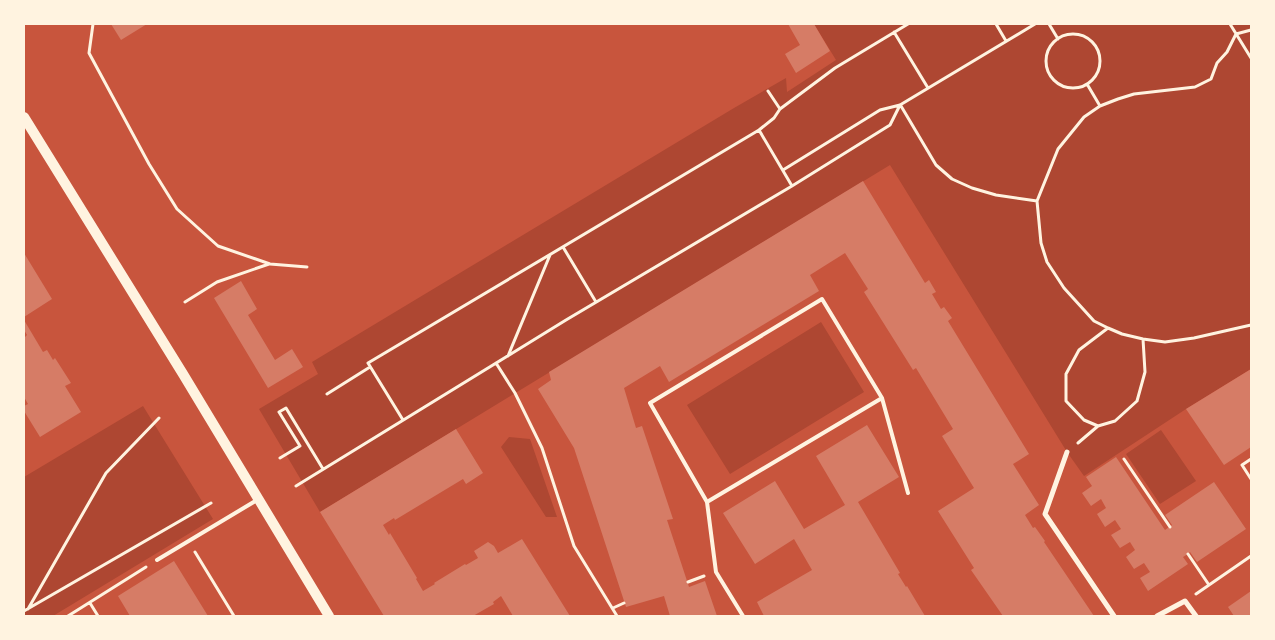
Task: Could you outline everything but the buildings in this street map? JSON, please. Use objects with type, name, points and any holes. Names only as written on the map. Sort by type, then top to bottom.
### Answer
[{"type":"main road","points":[[24,117],[329,616]]},
{"type":"street","points":[[1067,452],[1045,514],[1114,616]]},
{"type":"street","points":[[1157,616],[1185,601],[1196,616]]},
{"type":"lane","points":[[742,616],[716,572],[707,502],[650,403],[822,300],[882,398],[908,493]]},
{"type":"lane","points":[[707,502],[882,398]]},
{"type":"lane","points":[[157,560],[258,499]]},
{"type":"path","points":[[93,24],[89,53],[149,164],[176,209],[218,246],[270,264],[308,267]]},
{"type":"path","points":[[403,420],[368,363],[759,130],[774,118],[780,109],[835,68],[901,26],[908,24]]},
{"type":"path","points":[[996,24],[1006,41]]},
{"type":"path","points":[[783,170],[880,110],[900,105],[1034,24]]},
{"type":"path","points":[[1049,24],[1058,39]]},
{"type":"path","points":[[1230,24],[1251,58]]},
{"type":"path","points":[[1251,30],[1236,34],[1227,52],[1217,63],[1211,79],[1195,87],[1134,94],[1100,106],[1084,117],[1058,150],[1037,201],[1041,243],[1047,262],[1064,288],[1094,320],[1122,334],[1165,342],[1207,336],[1251,325]]},
{"type":"path","points":[[894,32],[928,88]]},
{"type":"path","points":[[1070,34],[1076,35],[1087,39],[1095,47],[1098,52],[1099,64],[1095,75],[1087,84],[1076,88],[1064,86],[1050,75],[1046,64],[1047,52],[1058,39],[1070,34]]},
{"type":"path","points":[[1087,84],[1100,106]]},
{"type":"path","points":[[768,91],[780,109]]},
{"type":"path","points":[[296,486],[890,125],[900,105]]},
{"type":"path","points":[[900,105],[936,165],[952,179],[972,188],[996,195],[1037,201]]},
{"type":"path","points":[[759,130],[792,186]]},
{"type":"path","points":[[563,247],[596,302]]},
{"type":"path","points":[[508,356],[550,255]]},
{"type":"path","points":[[185,302],[217,282],[270,264]]},
{"type":"path","points":[[1098,426],[1084,420],[1066,401],[1066,374],[1079,350],[1108,328]]},
{"type":"path","points":[[1067,452],[1098,426],[1115,421],[1137,401],[1146,372],[1143,339]]},
{"type":"path","points":[[496,363],[514,393],[542,448],[574,546],[617,616]]},
{"type":"path","points":[[327,394],[370,367]]},
{"type":"path","points":[[280,458],[300,446],[279,412],[286,408],[323,469]]},
{"type":"path","points":[[28,609],[106,473],[159,418]]},
{"type":"path","points":[[1124,459],[1170,527]]},
{"type":"path","points":[[1251,459],[1242,466],[1251,479]]},
{"type":"path","points":[[24,611],[211,503]]},
{"type":"path","points":[[188,541],[234,616]]},
{"type":"path","points":[[1188,554],[1209,585]]},
{"type":"path","points":[[1185,601],[1251,556]]},
{"type":"path","points":[[68,616],[157,560]]},
{"type":"path","points":[[90,603],[98,616]]},
{"type":"path","points":[[612,608],[624,603]]},
{"type":"shaded area","points":[[814,24],[1251,24],[1251,369],[1084,476],[1067,452],[890,165],[320,512],[259,409],[318,374],[312,362],[786,78],[787,92],[836,60]]},
{"type":"shaded area","points":[[821,322],[864,392],[730,474],[687,405]]},
{"type":"shaded area","points":[[143,406],[213,519],[53,616],[24,616],[24,477]]},
{"type":"shaded area","points":[[1161,430],[1196,481],[1160,504],[1126,454]]},
{"type":"shaded area","points":[[509,437],[530,439],[557,517],[546,517],[501,447]]}]
